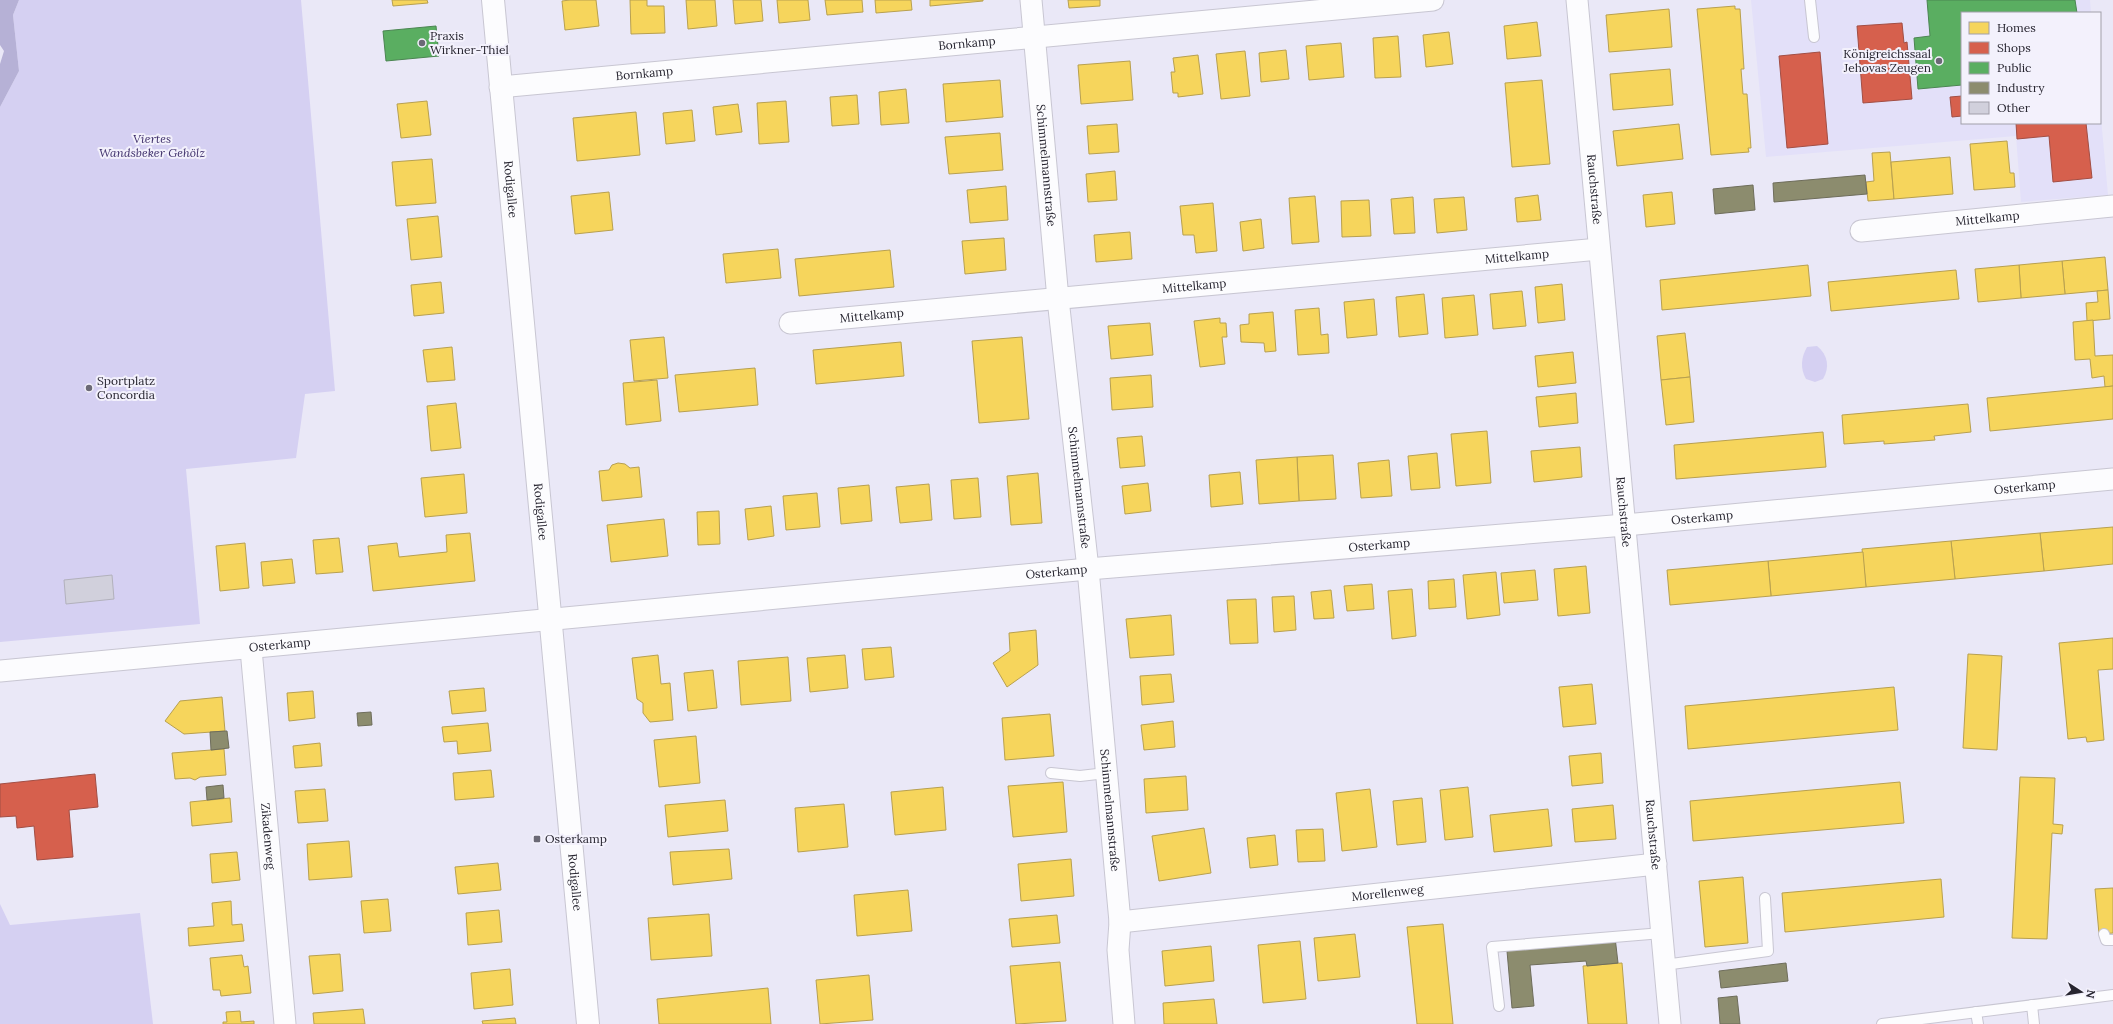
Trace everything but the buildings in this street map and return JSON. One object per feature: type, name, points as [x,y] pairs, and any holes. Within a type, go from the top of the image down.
[{"type":"main road","name":"Rodigallee","points":[[493,0],[588,1024]]},
{"type":"street","name":"Schimmelmannstraße","points":[[1031,0],[1058,299],[1088,570],[1120,922],[1118,950],[1124,1024]]},
{"type":"street","name":"Bornkamp","points":[[500,87],[1034,36],[1433,0]]},
{"type":"street","name":"Rauchstraße","points":[[1577,0],[1598,249],[1625,525],[1670,1024]]},
{"type":"street","name":"Mittelkamp","points":[[1861,231],[2113,206]]},
{"type":"street","name":"Mittelkamp","points":[[790,323],[1598,249]]},
{"type":"street","name":"Osterkamp","points":[[0,671],[252,649],[1088,570],[1625,525],[2113,479]]},
{"type":"street","name":"Zikadenweg","points":[[252,649],[285,1024]]},
{"type":"street","name":"Morellenweg","points":[[1120,922],[1656,864]]},
{"type":"lane","points":[[1810,0],[1814,37]]},
{"type":"lane","points":[[1051,773],[1080,776],[1106,773]]},
{"type":"lane","points":[[1664,965],[1768,951],[1765,898]]},
{"type":"lane","points":[[1499,1006],[1492,947],[1662,933]]},
{"type":"lane","points":[[2104,934],[2106,940],[2113,940]]},
{"type":"lane","points":[[1883,1024],[2113,995]]},
{"type":"lane","points":[[2032,1005],[2034,1024]]},
{"type":"lane","points":[[1976,1012],[1978,1024]]},
{"type":"shaded area","points":[[0,0],[19,0],[13,15],[19,71],[0,107],[0,64],[4,51],[0,45]]},
{"type":"shaded area","points":[[1751,0],[2090,0],[2091,12],[1961,12],[1961,124],[2101,124],[2101,118],[2108,195],[2021,202],[2016,136],[1766,157]]},
{"type":"green space","name":"Viertes Wandsbeker Gehölz","points":[[19,0],[301,0],[335,391],[305,394],[296,458],[186,469],[200,624],[0,642],[0,107],[19,71],[13,15]]},
{"type":"green space","points":[[1817,346],[1826,357],[1827,370],[1823,379],[1815,382],[1806,379],[1802,363],[1803,355],[1807,347]]},
{"type":"green space","points":[[0,904],[10,925],[140,913],[153,1024],[0,1024]]},
{"type":"place","name":"Praxis Wirkner-Thiel","points":[[422,43]]},
{"type":"place","name":"Königreichssaal Jehovas Zeugen","points":[[1939,61]]},
{"type":"place","name":"Sportplatz Concordia","points":[[89,388]]},
{"type":"place","name":"Osterkamp","points":[[537,839]]}]
